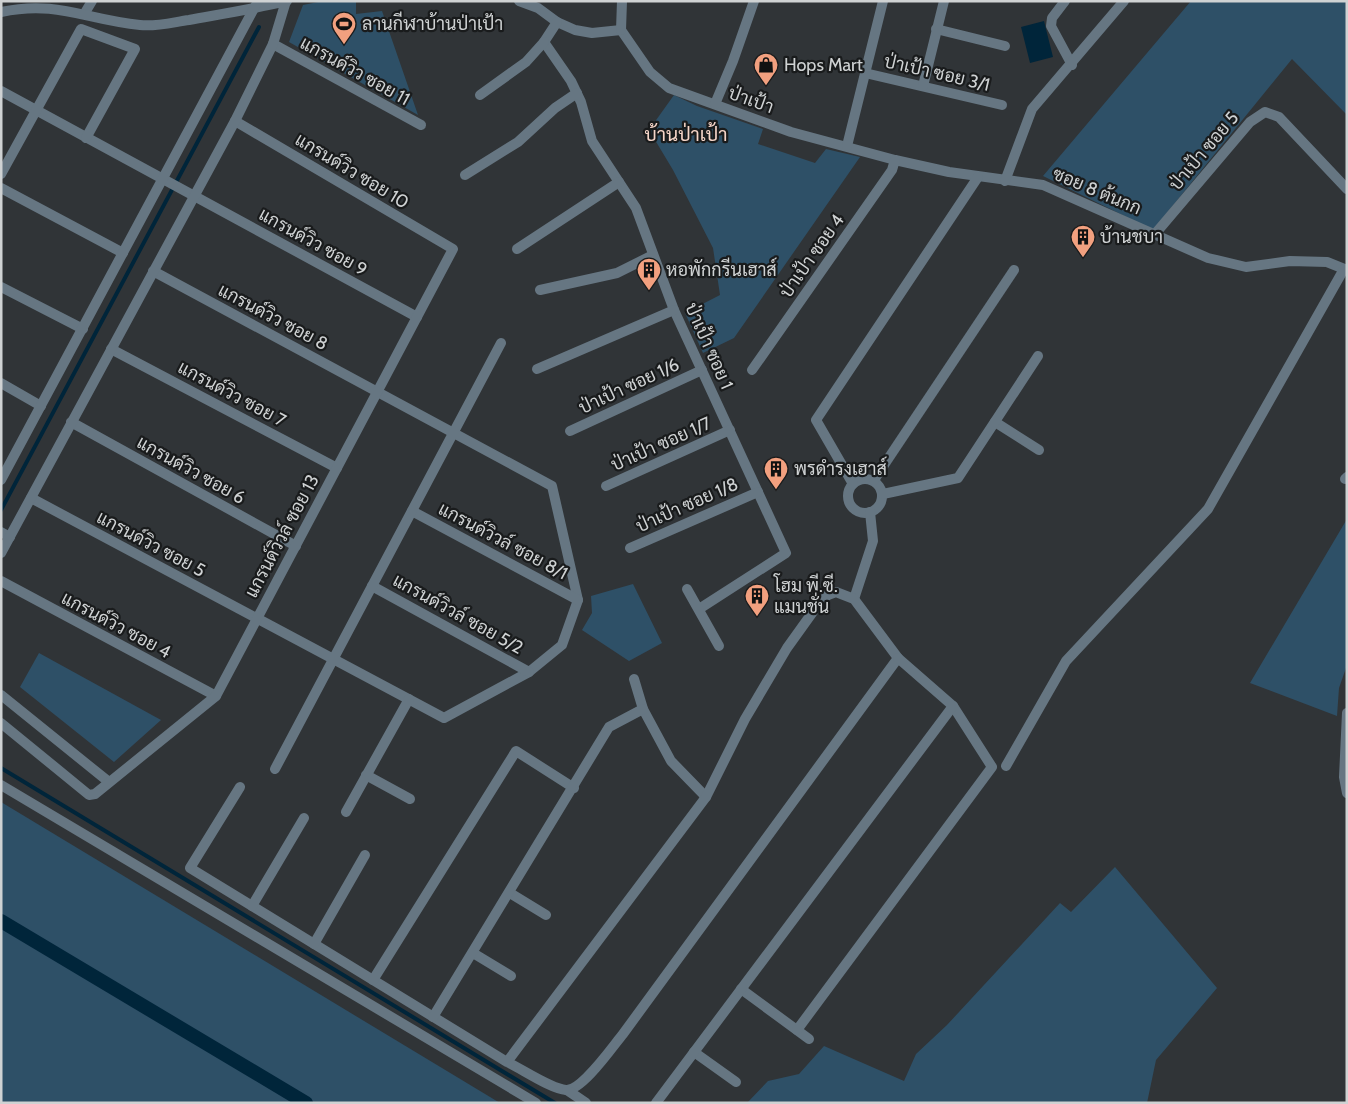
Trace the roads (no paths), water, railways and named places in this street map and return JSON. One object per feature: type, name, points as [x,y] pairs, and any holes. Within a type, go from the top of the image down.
[{"type":"street","points":[[1,12],[32,1],[65,4],[113,20],[141,26],[286,1],[273,44],[235,121],[191,194],[154,271],[31,498],[5,534],[1,553]]},
{"type":"street","points":[[86,11],[92,1]]},
{"type":"street","points":[[519,1],[538,8],[557,22],[575,30],[592,33],[621,30],[622,1]]},
{"type":"street","points":[[715,104],[733,61],[754,1]]},
{"type":"street","points":[[847,146],[883,1]]},
{"type":"street","points":[[923,86],[944,1]]},
{"type":"street","points":[[1065,1],[1052,18],[1051,26],[1072,65]]},
{"type":"street","points":[[1004,181],[1032,109],[1072,65],[1124,1]]},
{"type":"street","points":[[1,480],[123,253],[168,182],[256,5]]},
{"type":"street","points":[[480,95],[526,62],[544,42],[557,22]]},
{"type":"street","points":[[1,174],[81,29],[135,49],[86,138]]},
{"type":"street","points":[[936,29],[1005,46]]},
{"type":"street","name":"ป่าเป้า","points":[[621,30],[650,72],[669,88],[791,132],[895,160],[1004,181]]},
{"type":"street","name":"ป่าเป้า ซอย 1","points":[[544,42],[577,93],[592,141],[636,208],[674,310],[786,553],[699,610]]},
{"type":"street","name":"แกรนด์วิว ซอย 11","points":[[273,44],[421,125]]},
{"type":"street","name":"ป่าเป้า ซอย 3/1","points":[[865,73],[1002,105]]},
{"type":"street","name":"แกรนด์วิว ซอย 9","points":[[1,91],[417,317]]},
{"type":"street","points":[[465,175],[518,142],[555,108],[577,93]]},
{"type":"street","name":"ป่าเป้า ซอย 5","points":[[1155,234],[1250,122],[1265,112],[1279,117],[1347,189]]},
{"type":"street","name":"แกรนด์วิว ซอย 10","points":[[235,121],[453,249]]},
{"type":"street","name":"ป่าเป้า ซอย 4","points":[[752,370],[892,170],[895,160]]},
{"type":"street","points":[[853,484],[816,420],[978,177]]},
{"type":"street","name":"ซอย 8 ต้นกก","points":[[1004,181],[1043,185],[1208,258],[1231,265],[1246,267],[1290,261],[1326,262],[1346,270]]},
{"type":"street","points":[[517,250],[619,182]]},
{"type":"street","points":[[1,188],[123,253]]},
{"type":"street","name":"แกรนด์วิวล์ ซอย 13","points":[[216,696],[453,249]]},
{"type":"street","points":[[540,290],[617,273],[653,255]]},
{"type":"street","points":[[874,480],[1014,270]]},
{"type":"street","points":[[1006,766],[1066,661],[1208,509],[1346,270]]},
{"type":"street","name":"แกรนด์วิว ซอย 8","points":[[154,271],[378,391]]},
{"type":"street","points":[[1,287],[82,329]]},
{"type":"street","points":[[537,369],[674,310]]},
{"type":"street","points":[[275,768],[501,343]]},
{"type":"street","name":"แกรนด์วิว ซอย 7","points":[[111,349],[337,468]]},
{"type":"street","points":[[883,494],[958,478],[1038,356]]},
{"type":"street","name":"ป่าเป้า ซอย 1/6","points":[[570,431],[702,370]]},
{"type":"street","points":[[1,383],[41,406]]},
{"type":"street","points":[[378,391],[453,434],[552,486],[578,600],[562,645],[529,672]]},
{"type":"street","name":"แกรนด์วิว ซอย 6","points":[[72,422],[296,546]]},
{"type":"street","points":[[995,422],[1039,450]]},
{"type":"street","name":"ป่าเป้า ซอย 1/7","points":[[606,486],[730,430]]},
{"type":"street","points":[[862,478],[874,480],[881,488],[883,494],[880,505],[870,512],[859,512],[850,505],[848,494],[853,484],[862,478]]},
{"type":"street","name":"ป่าเป้า ซอย 1/8","points":[[630,548],[758,492]]},
{"type":"street","name":"แกรนด์วิว ซอย 5","points":[[31,498],[444,718],[529,672]]},
{"type":"street","name":"แกรนด์วิวล์ ซอย 8/1","points":[[412,511],[578,600]]},
{"type":"street","points":[[854,599],[872,541],[870,512]]},
{"type":"street","name":"แกรนด์วิว ซอย 4","points":[[1,581],[216,696]]},
{"type":"street","name":"แกรนด์วิวล์ ซอย 5/2","points":[[372,586],[529,672]]},
{"type":"street","points":[[687,589],[719,646]]},
{"type":"street","points":[[507,1062],[706,798],[750,711],[787,648],[820,602],[828,595],[836,592],[854,599],[898,658],[953,706],[992,767],[797,1030]]},
{"type":"street","points":[[567,1090],[581,1083],[623,1034],[898,658]]},
{"type":"street","points":[[634,678],[643,709],[671,761],[706,798]]},
{"type":"street","points":[[1,695],[109,782]]},
{"type":"street","points":[[1,723],[89,795],[95,794],[216,696]]},
{"type":"street","points":[[346,812],[408,699]]},
{"type":"street","points":[[656,1103],[953,706]]},
{"type":"street","points":[[434,1017],[574,788],[609,727],[643,709]]},
{"type":"street","points":[[1347,714],[1344,777],[1347,792]]},
{"type":"street","points":[[374,980],[516,751],[574,788]]},
{"type":"street","points":[[366,775],[410,798]]},
{"type":"street","points":[[1,785],[536,1103]]},
{"type":"street","points":[[240,786],[190,868],[507,1062],[567,1090],[586,1103]]},
{"type":"street","points":[[252,906],[304,818]]},
{"type":"street","points":[[314,944],[366,856]]},
{"type":"street","points":[[510,893],[546,915]]},
{"type":"street","points":[[473,953],[511,976]]},
{"type":"street","points":[[741,989],[809,1039]]},
{"type":"street","points":[[694,1052],[736,1082]]},
{"type":"waterway","points":[[1,510],[259,27]]},
{"type":"waterway","points":[[1,768],[555,1103]]},
{"type":"waterway","points":[[1,921],[306,1103]]},
{"type":"place","name":"ลานกีฬาบ้านป่าเป้า","points":[[344,45]]},
{"type":"place","name":"Hops Mart","points":[[766,86]]},
{"type":"place","name":"บ้านชบา","points":[[1083,258]]},
{"type":"place","name":"หอพักกรีนเฮาส์","points":[[649,291]]},
{"type":"place","name":"พรดำรงเฮาส์","points":[[776,490]]},
{"type":"place","name":"โฮม พี.ซี. แมนชั่น","points":[[757,617]]},
{"type":"district","name":"บ้านป่าเป้า","points":[[686,134]]}]
